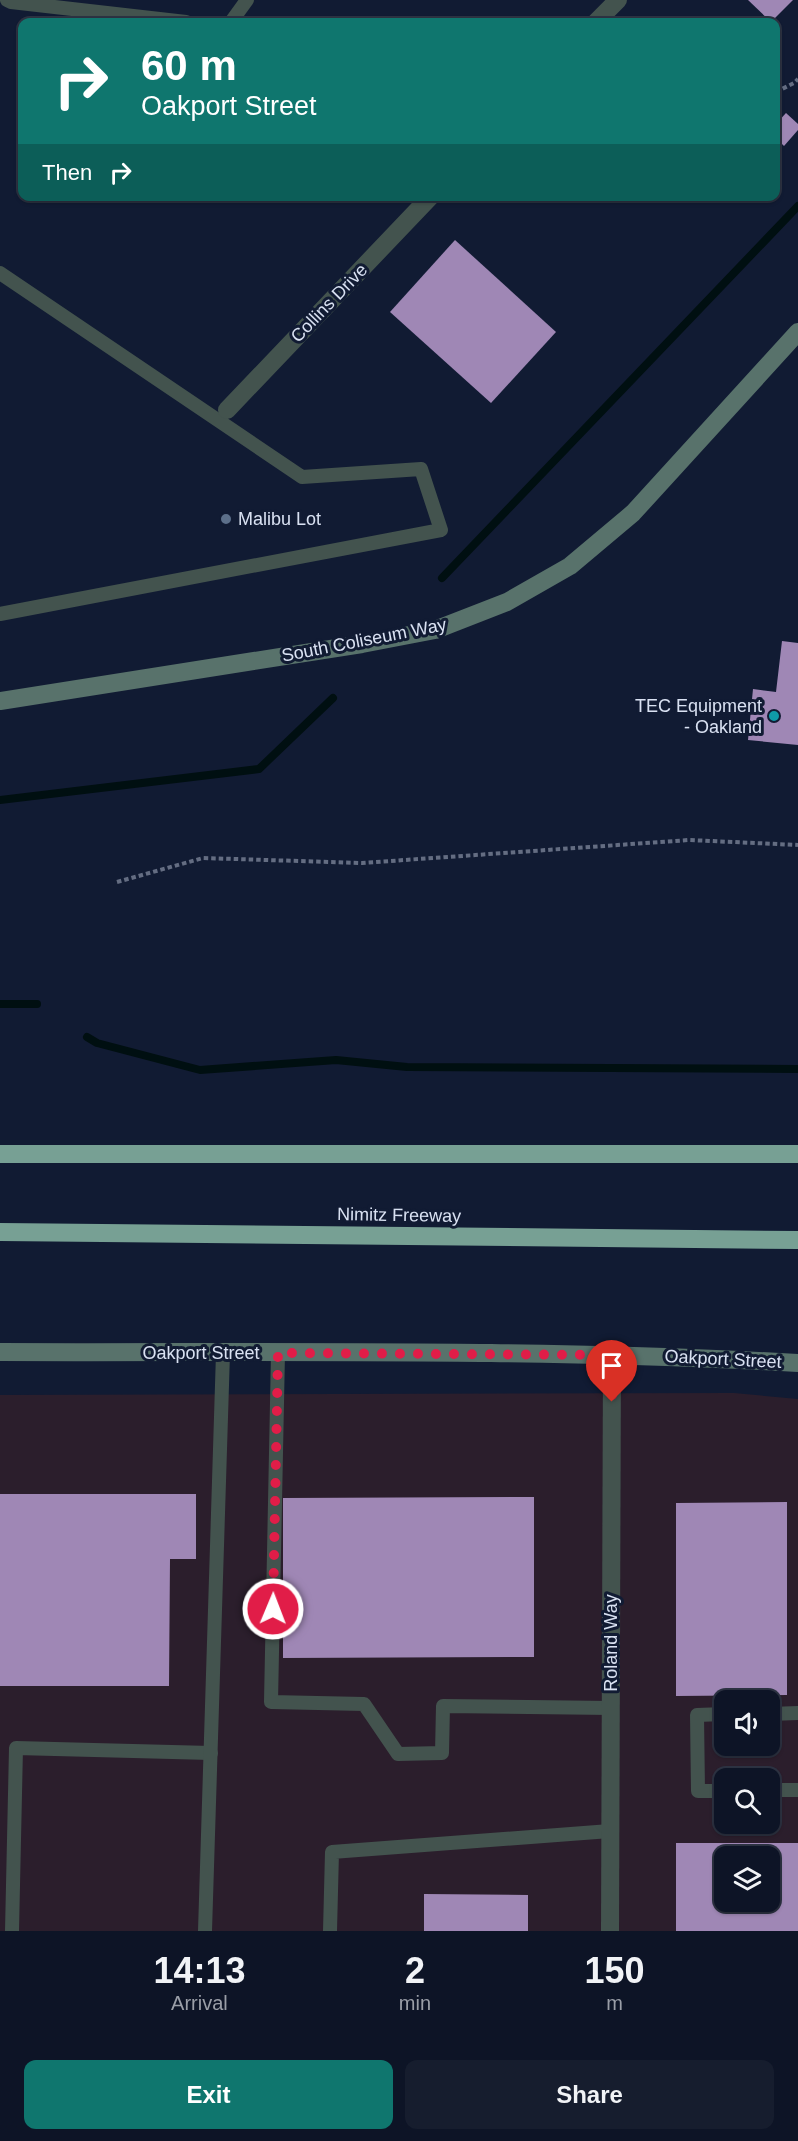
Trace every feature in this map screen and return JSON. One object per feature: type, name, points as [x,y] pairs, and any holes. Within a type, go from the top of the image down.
[{"type":"highway","points":[[0,1154],[798,1154]]},
{"type":"highway","name":"Nimitz Freeway","points":[[0,1232],[798,1240]]},
{"type":"street","points":[[600,18],[618,0]]},
{"type":"street","name":"Collins Drive","points":[[227,410],[426,201]]},
{"type":"street","name":"South Coliseum Way","points":[[0,701],[362,644],[435,630],[507,602],[570,566],[633,513],[798,332]]},
{"type":"street","name":"Oakport Street","points":[[0,1352],[612,1355],[798,1363]]},
{"type":"street","name":"Roland Way","points":[[610,1931],[612,1355]]},
{"type":"lane","points":[[7,0],[151,18]]},
{"type":"lane","points":[[234,18],[247,0]]},
{"type":"lane","points":[[0,273],[302,477],[421,469],[441,530],[0,614]]},
{"type":"lane","points":[[205,1931],[224,1353]]},
{"type":"lane","points":[[278,1353],[271,1702],[364,1704],[398,1754],[442,1753],[443,1706],[611,1708]]},
{"type":"lane","points":[[780,1713],[798,1713]]},
{"type":"lane","points":[[714,1714],[697,1715],[698,1791],[714,1791]]},
{"type":"lane","points":[[12,1931],[16,1748],[211,1753]]},
{"type":"lane","points":[[780,1790],[798,1790]]},
{"type":"lane","points":[[330,1931],[332,1852],[610,1831]]},
{"type":"path","points":[[780,90],[798,79]]},
{"type":"path","points":[[117,882],[203,858],[362,863],[689,840],[798,845]]},
{"type":"shaded area","points":[[734,1393],[798,1399],[798,1931],[0,1931],[0,1395]]},
{"type":"building","points":[[748,0],[793,0],[775,18],[767,18]]},
{"type":"building","points":[[786,113],[798,124],[798,130],[784,146],[780,142],[780,120]]},
{"type":"building","points":[[455,240],[556,332],[491,403],[390,312]]},
{"type":"building","name":"TEC Equipment - Oakland","points":[[782,641],[798,643],[798,745],[748,740],[753,689],[776,692]]},
{"type":"building","points":[[0,1494],[196,1494],[196,1559],[170,1559],[169,1686],[0,1686]]},
{"type":"building","points":[[534,1497],[534,1657],[283,1658],[283,1498]]},
{"type":"building","points":[[787,1502],[787,1695],[780,1695],[780,1690],[714,1690],[714,1696],[676,1696],[676,1503]]},
{"type":"building","points":[[676,1843],[798,1843],[798,1931],[676,1931]]},
{"type":"building","points":[[424,1894],[528,1895],[528,1931],[424,1931]]},
{"type":"waterway","points":[[442,578],[798,206]]},
{"type":"waterway","points":[[0,800],[259,769],[333,698]]},
{"type":"waterway","points":[[0,1004],[37,1004]]},
{"type":"waterway","points":[[87,1037],[97,1043],[200,1070],[336,1060],[407,1067],[798,1069]]},
{"type":"place","name":"Malibu Lot","points":[[226,519]]},
{"type":"place","name":"TEC Equipment - Oakland","points":[[774,716]]},
{"type":"route","points":[[273,1609],[278,1353],[612,1355],[612,1402]]}]
